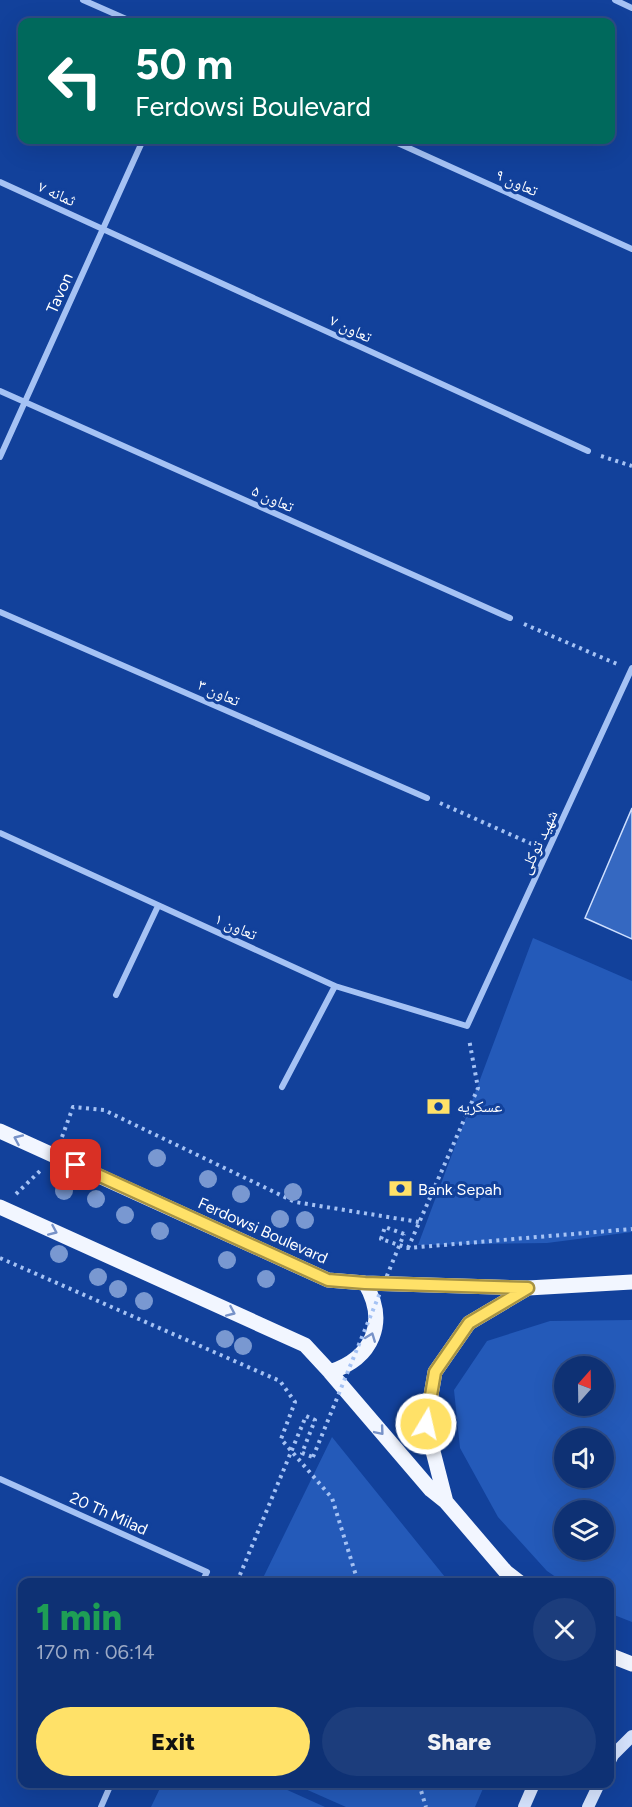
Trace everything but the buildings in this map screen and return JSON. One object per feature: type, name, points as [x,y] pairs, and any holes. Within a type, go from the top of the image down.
[{"type":"main road","name":"Ferdowsi Boulevard","points":[[0,1131],[328,1280],[528,1288],[631,1281]]},
{"type":"main road","points":[[0,1207],[304,1345],[431,1490],[446,1502],[509,1577]]},
{"type":"main road","points":[[330,1372],[343,1368],[356,1360],[366,1350],[372,1337],[376,1323],[376,1309],[365,1283]]},
{"type":"main road","points":[[446,1502],[426,1424],[435,1372],[469,1323],[528,1288]]},
{"type":"main road","points":[[614,1657],[632,1664]]},
{"type":"street","points":[[83,0],[124,18]]},
{"type":"street","points":[[615,0],[632,8]]},
{"type":"street","name":"Tavon","points":[[0,457],[141,144]]},
{"type":"street","name":"تعاون ۹","points":[[400,144],[632,249]]},
{"type":"street","name":"ثمانه ۷","points":[[0,182],[103,229]]},
{"type":"street","name":"تعاون ۷","points":[[103,229],[588,451]]},
{"type":"street","name":"تعاون ۵","points":[[0,391],[510,618]]},
{"type":"street","name":"تعاون ۳","points":[[0,612],[427,798]]},
{"type":"street","name":"شهید توکلی","points":[[467,1026],[632,669]]},
{"type":"street","name":"تعاون ۱","points":[[0,833],[335,986],[467,1026]]},
{"type":"street","points":[[116,994],[158,906]]},
{"type":"street","points":[[282,1087],[335,986]]},
{"type":"street","name":"20 Th Milad","points":[[0,1479],[207,1572],[204,1578]]},
{"type":"street","points":[[614,1754],[632,1736]]},
{"type":"street","points":[[101,1807],[109,1788]]},
{"type":"street","points":[[524,1807],[532,1788]]},
{"type":"street","points":[[588,1807],[597,1788]]},
{"type":"path","points":[[588,451],[632,466]]},
{"type":"path","points":[[510,618],[632,669]]},
{"type":"path","points":[[427,798],[549,851]]},
{"type":"path","points":[[408,1248],[478,1088],[467,1026]]},
{"type":"path","points":[[73,1107],[104,1110],[295,1202],[419,1222]]},
{"type":"path","points":[[239,1578],[306,1416],[315,1420],[302,1453],[313,1457],[404,1234],[385,1227],[381,1239],[408,1248],[632,1229]]},
{"type":"path","points":[[0,1258],[280,1381],[296,1402],[281,1439],[332,1498],[357,1578]]},
{"type":"path","points":[[420,1788],[426,1807]]},
{"type":"shaded area","points":[[533,938],[632,981],[632,1232],[547,1243],[418,1245]]},
{"type":"shaded area","points":[[632,1320],[632,1622],[614,1615],[614,1578],[557,1578],[547,1571],[498,1517],[460,1448],[454,1390],[487,1341],[550,1321]]},
{"type":"shaded area","points":[[332,1437],[446,1578],[263,1578]]},
{"type":"shaded area","points":[[160,1788],[283,1788],[325,1807],[151,1807]]},
{"type":"shaded area","points":[[303,1788],[483,1788],[475,1807],[346,1807]]},
{"type":"place","name":"عسکریه","points":[[439,1106]]},
{"type":"place","name":"Bank Sepah","points":[[400,1189]]},
{"type":"route","points":[[76,1165],[328,1280],[528,1288],[469,1323],[435,1372],[426,1424]]}]
